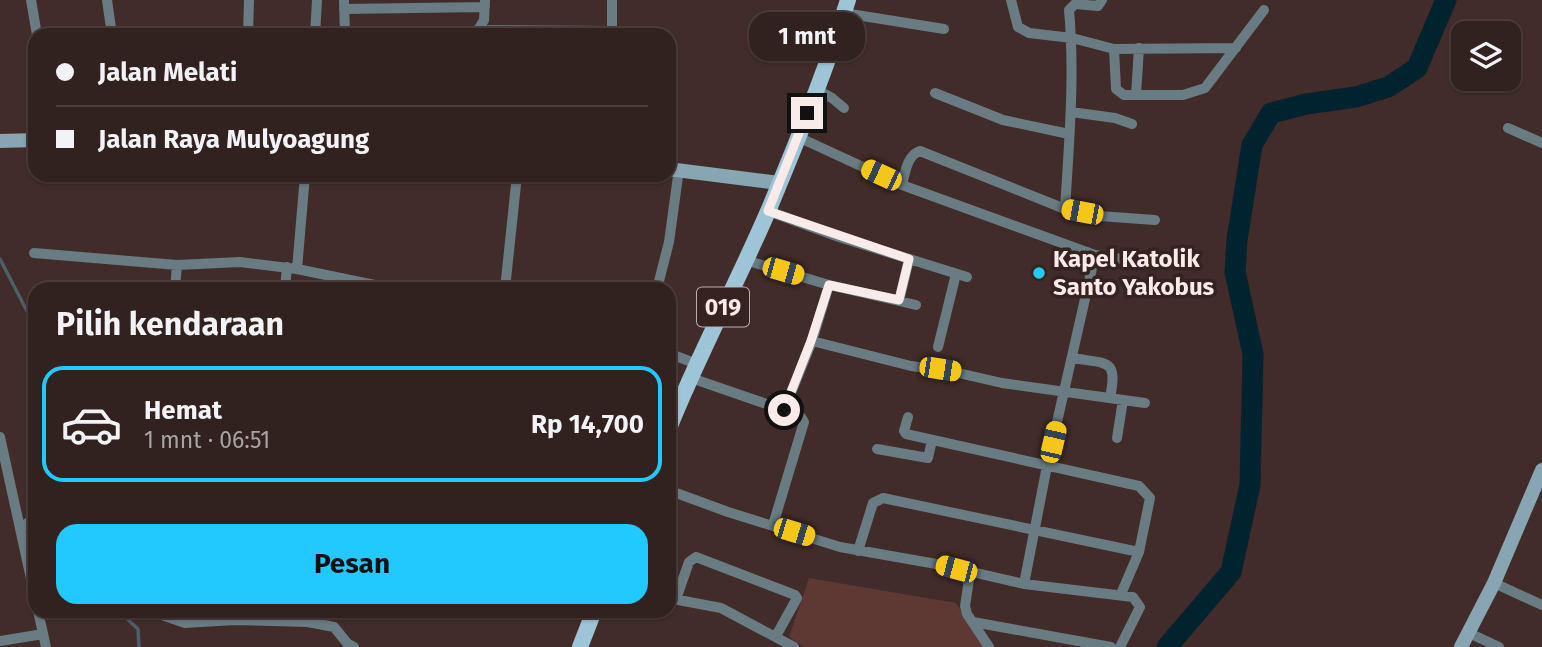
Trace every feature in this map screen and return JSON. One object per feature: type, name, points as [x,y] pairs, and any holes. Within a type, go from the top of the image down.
[{"type":"main road","name":"019","points":[[676,413],[768,211],[817,90],[846,6]]},
{"type":"main road","points":[[0,141],[28,140]]},
{"type":"main road","points":[[676,169],[779,183]]},
{"type":"main road","points":[[1461,647],[1494,583],[1542,470]]},
{"type":"main road","points":[[580,647],[591,618]]},
{"type":"street","points":[[31,0],[36,28]]},
{"type":"street","points":[[107,0],[111,28]]},
{"type":"street","points":[[248,28],[249,0]]},
{"type":"street","points":[[315,28],[317,0]]},
{"type":"street","points":[[612,0],[612,28]]},
{"type":"street","points":[[1011,0],[1018,27],[1029,33],[1072,38],[1114,48],[1236,48]]},
{"type":"street","points":[[1065,209],[1071,112],[1070,6],[1098,6],[1102,0]]},
{"type":"street","points":[[345,28],[344,4],[485,3],[484,20],[479,28]]},
{"type":"street","points":[[846,6],[944,29]]},
{"type":"street","points":[[1114,48],[1116,89],[1124,95],[1183,95],[1205,88],[1264,10]]},
{"type":"street","points":[[1136,95],[1139,48]]},
{"type":"street","points":[[817,90],[844,108]]},
{"type":"street","points":[[935,93],[1003,120],[1069,134]]},
{"type":"street","points":[[1071,112],[1115,118],[1132,124]]},
{"type":"street","points":[[1508,128],[1542,143]]},
{"type":"street","points":[[798,137],[902,185],[1095,255],[1155,264]]},
{"type":"street","points":[[902,185],[909,160],[913,154],[920,151],[1065,209],[1098,216],[1154,220]]},
{"type":"street","points":[[287,282],[292,268],[304,182]]},
{"type":"street","points":[[506,282],[516,182]]},
{"type":"street","points":[[659,282],[669,242],[673,182]]},
{"type":"street","points":[[768,211],[962,275],[938,347]]},
{"type":"street","points":[[34,253],[177,265],[240,262],[292,268],[347,282]]},
{"type":"street","points":[[1024,584],[1047,466],[1095,255]]},
{"type":"street","points":[[899,300],[909,259]]},
{"type":"street","points":[[745,260],[829,285],[916,305]]},
{"type":"street","points":[[176,282],[177,265]]},
{"type":"street","points":[[784,410],[829,285]]},
{"type":"street","points":[[811,341],[911,366],[1002,383],[1145,403]]},
{"type":"street","points":[[1072,358],[1106,363],[1113,369],[1110,398]]},
{"type":"street","points":[[676,359],[694,371],[802,417],[804,422],[773,525]]},
{"type":"street","points":[[1117,438],[1123,400]]},
{"type":"street","points":[[908,417],[904,433],[1139,486],[1146,491],[1150,498],[1139,552],[1121,594]]},
{"type":"street","points":[[0,437],[28,565]]},
{"type":"street","points":[[877,449],[928,458],[932,440]]},
{"type":"street","points":[[676,493],[728,512],[858,551],[942,565],[1024,584],[1133,597],[1140,607],[1120,647]]},
{"type":"street","points":[[858,551],[873,503],[883,498],[1139,552]]},
{"type":"street","points":[[20,529],[28,523]]},
{"type":"street","points":[[676,590],[689,562],[696,557],[795,594],[797,598],[776,636]]},
{"type":"street","points":[[970,573],[965,606],[967,614],[989,647]]},
{"type":"street","points":[[1494,583],[1542,605]]},
{"type":"street","points":[[676,599],[721,608],[793,647]]},
{"type":"street","points":[[40,618],[47,647]]},
{"type":"street","points":[[172,618],[184,622],[217,618]]},
{"type":"street","points":[[259,618],[334,627],[355,647]]},
{"type":"street","points":[[973,622],[1111,647]]},
{"type":"street","points":[[1469,633],[1499,647]]},
{"type":"street","points":[[0,641],[43,634]]},
{"type":"shaded area","points":[[809,578],[956,603],[983,647],[804,647],[789,637]]},
{"type":"waterway","points":[[1167,647],[1231,572],[1250,485],[1253,354],[1235,272],[1237,240],[1252,145],[1271,113],[1306,104],[1356,97],[1388,87],[1417,68],[1446,0]]},
{"type":"waterway","points":[[0,259],[28,313]]},
{"type":"waterway","points":[[126,618],[138,629],[139,647]]},
{"type":"place","name":"Kapel Katolik Santo Yakobus","points":[[1039,273]]},
{"type":"route","points":[[784,410],[829,285],[899,300],[909,259],[768,211],[807,113]]}]
